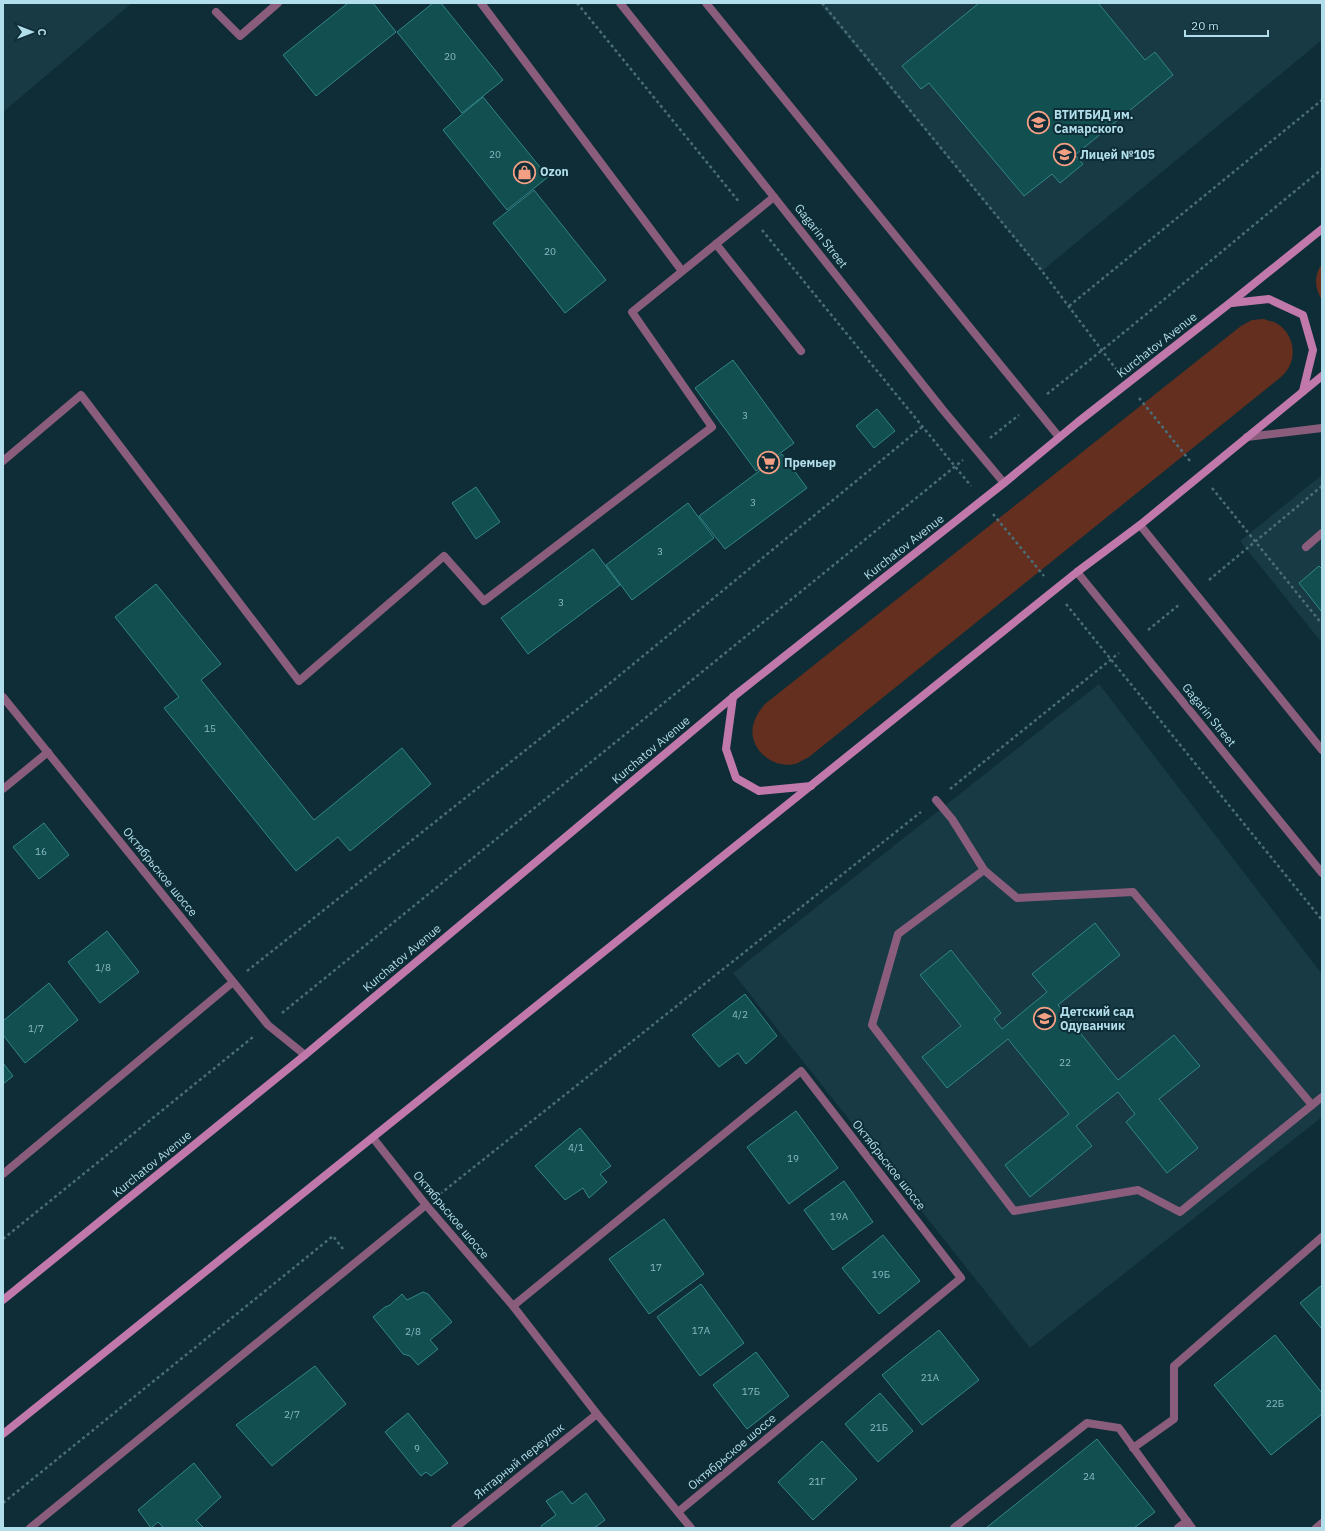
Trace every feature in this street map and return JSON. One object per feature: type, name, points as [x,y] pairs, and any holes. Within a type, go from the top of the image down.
[{"type":"main road","name":"Kurchatov Avenue","points":[[3,1300],[304,1055],[732,697],[1004,483],[1059,437],[1230,303],[1322,228]]},
{"type":"main road","points":[[1230,303],[1269,298],[1303,315],[1313,350],[1303,391]]},
{"type":"main road","points":[[3,1434],[1077,572],[1140,525],[1322,376]]},
{"type":"main road","points":[[732,697],[726,749],[736,778],[759,791],[811,786]]},
{"type":"street","points":[[216,12],[240,36],[278,3]]},
{"type":"street","points":[[482,3],[682,271]]},
{"type":"street","name":"Gagarin Street","points":[[620,3],[943,410],[1004,483]]},
{"type":"street","points":[[706,3],[1059,437]]},
{"type":"street","points":[[3,461],[81,395],[299,681],[444,556],[484,601],[712,427],[632,312],[774,197]]},
{"type":"street","points":[[716,244],[801,352]]},
{"type":"street","points":[[1247,437],[1322,428]]},
{"type":"street","points":[[1140,525],[1322,750]]},
{"type":"street","points":[[1306,547],[1322,533]]},
{"type":"street","name":"Gagarin Street","points":[[1077,572],[1322,873]]},
{"type":"street","name":"Октябрьское шоссе","points":[[3,697],[268,1025],[304,1055]]},
{"type":"street","points":[[3,789],[48,752]]},
{"type":"street","points":[[936,800],[952,819],[984,870],[1017,898],[1132,892],[1312,1105]]},
{"type":"street","points":[[984,870],[898,934],[872,1025],[1014,1210],[1138,1190],[1180,1212],[1322,1097]]},
{"type":"street","points":[[3,1174],[233,982]]},
{"type":"street","name":"Октябрьское шоссе","points":[[513,1306],[801,1071],[961,1278],[678,1512]]},
{"type":"street","name":"Октябрьское шоссе","points":[[373,1138],[426,1205],[513,1306],[597,1414],[691,1528]]},
{"type":"street","points":[[30,1528],[426,1205]]},
{"type":"street","points":[[1133,1448],[1174,1419],[1174,1366],[1322,1237]]},
{"type":"street","name":"Янтарный переулок","points":[[455,1528],[597,1414]]},
{"type":"street","points":[[954,1528],[1088,1423],[1119,1428],[1190,1525],[1178,1528]]},
{"type":"street","points":[[1316,1528],[1322,1523]]},
{"type":"path","points":[[822,3],[1042,271],[1127,384],[1322,624]]},
{"type":"path","points":[[1069,306],[1322,100]]},
{"type":"path","points":[[1102,351],[1193,274],[1322,169]]},
{"type":"path","points":[[233,982],[609,684],[922,427],[1322,920]]},
{"type":"path","points":[[3,1239],[955,466]]},
{"type":"path","points":[[426,1205],[936,800],[1256,542],[1322,486]]},
{"type":"path","points":[[3,1503],[333,1236],[356,1262]]},
{"type":"shaded area","points":[[3,3],[132,3],[3,112]]},
{"type":"shaded area","name":"Лицей №105","points":[[819,3],[1322,3],[1322,40],[1042,271]]},
{"type":"shaded area","points":[[1322,264],[1322,300],[1318,291],[1316,278]]},
{"type":"shaded area","points":[[1264,319],[1275,322],[1281,327],[1286,332],[1292,343],[1293,355],[1289,367],[1281,377],[809,757],[798,763],[789,765],[781,764],[772,761],[759,750],[753,735],[753,726],[758,714],[765,704],[1241,326],[1252,320]]},
{"type":"shaded area","points":[[1322,475],[1322,643],[1240,541]]},
{"type":"shaded area","name":"Детский сад Одуванчик","points":[[1099,684],[1322,974],[1322,1117],[1030,1348],[733,973]]},
{"type":"building","points":[[348,3],[373,3],[396,32],[316,96],[283,55]]},
{"type":"building","points":[[433,3],[441,3],[503,80],[462,113],[397,32]]},
{"type":"building","name":"ВТИТБИД им. Самарского","points":[[979,3],[1098,3],[1145,60],[1155,52],[1173,75],[1075,155],[1083,164],[1060,183],[1052,174],[1024,196],[929,83],[921,89],[902,66]]},
{"type":"building","points":[[483,97],[548,177],[507,210],[443,130]]},
{"type":"building","points":[[534,190],[606,280],[565,313],[493,223]]},
{"type":"building","points":[[733,360],[794,443],[756,471],[695,388]]},
{"type":"building","points":[[877,409],[895,431],[874,448],[856,426]]},
{"type":"building","points":[[782,454],[807,488],[725,549],[699,516]]},
{"type":"building","points":[[476,487],[500,522],[476,539],[452,503]]},
{"type":"building","points":[[688,503],[714,538],[632,600],[606,565]]},
{"type":"building","points":[[593,549],[620,585],[528,654],[501,618]]},
{"type":"building","points":[[1319,566],[1322,569],[1322,612],[1299,583]]},
{"type":"building","points":[[156,584],[221,664],[201,680],[314,820],[402,748],[431,784],[350,851],[338,837],[296,871],[164,708],[179,697],[115,617]]},
{"type":"building","points":[[44,823],[69,855],[39,879],[13,847]]},
{"type":"building","points":[[1095,923],[1120,955],[1058,1005],[1118,1080],[1174,1035],[1200,1066],[1159,1099],[1198,1148],[1167,1173],[1126,1122],[1135,1114],[1118,1092],[1076,1126],[1092,1146],[1030,1197],[1005,1165],[1069,1114],[1008,1039],[947,1088],[922,1057],[961,1026],[920,975],[951,950],[1001,1013],[994,1019],[1002,1029],[1047,992],[1032,974]]},
{"type":"building","points":[[107,931],[139,972],[100,1003],[68,962]]},
{"type":"building","points":[[49,983],[78,1020],[25,1063],[3,1035],[3,1021]]},
{"type":"building","points":[[745,994],[777,1036],[746,1064],[738,1053],[719,1067],[692,1035]]},
{"type":"building","points":[[3,1063],[13,1076],[3,1084]]},
{"type":"building","points":[[796,1111],[838,1168],[789,1204],[747,1147]]},
{"type":"building","points":[[580,1128],[611,1166],[600,1174],[607,1182],[589,1198],[583,1188],[565,1200],[535,1166]]},
{"type":"building","points":[[844,1181],[873,1222],[833,1250],[804,1210]]},
{"type":"building","points":[[664,1219],[704,1274],[649,1314],[609,1259]]},
{"type":"building","points":[[883,1235],[920,1281],[879,1314],[842,1268]]},
{"type":"building","points":[[701,1284],[744,1343],[700,1376],[657,1317]]},
{"type":"building","points":[[1322,1285],[1322,1329],[1300,1303]]},
{"type":"building","points":[[423,1292],[428,1294],[452,1322],[430,1340],[438,1349],[418,1365],[410,1356],[403,1354],[373,1317],[402,1294],[407,1300]]},
{"type":"building","points":[[939,1330],[979,1380],[922,1425],[882,1375]]},
{"type":"building","points":[[1275,1335],[1322,1393],[1322,1414],[1271,1455],[1214,1385]]},
{"type":"building","points":[[756,1352],[789,1396],[747,1429],[713,1385]]},
{"type":"building","points":[[315,1366],[346,1404],[272,1466],[236,1425]]},
{"type":"building","points":[[880,1393],[913,1431],[878,1462],[845,1424]]},
{"type":"building","points":[[408,1413],[448,1463],[431,1476],[426,1472],[421,1476],[385,1432]]},
{"type":"building","points":[[1097,1439],[1155,1512],[1134,1528],[986,1528]]},
{"type":"building","points":[[822,1441],[857,1479],[813,1520],[778,1482]]},
{"type":"building","points":[[194,1463],[221,1497],[196,1520],[204,1528],[164,1528],[158,1522],[151,1528],[138,1510]]},
{"type":"building","points":[[562,1491],[572,1504],[586,1493],[605,1520],[594,1528],[542,1528],[541,1526],[556,1515],[546,1501]]},
{"type":"place","name":"ВТИТБИД им. Самарского","points":[[1039,122]]},
{"type":"place","name":"Лицей №105","points":[[1064,155]]},
{"type":"place","name":"Ozon","points":[[524,172]]},
{"type":"place","name":"Премьер","points":[[768,463]]},
{"type":"place","name":"Детский сад Одуванчик","points":[[1045,1019]]}]
